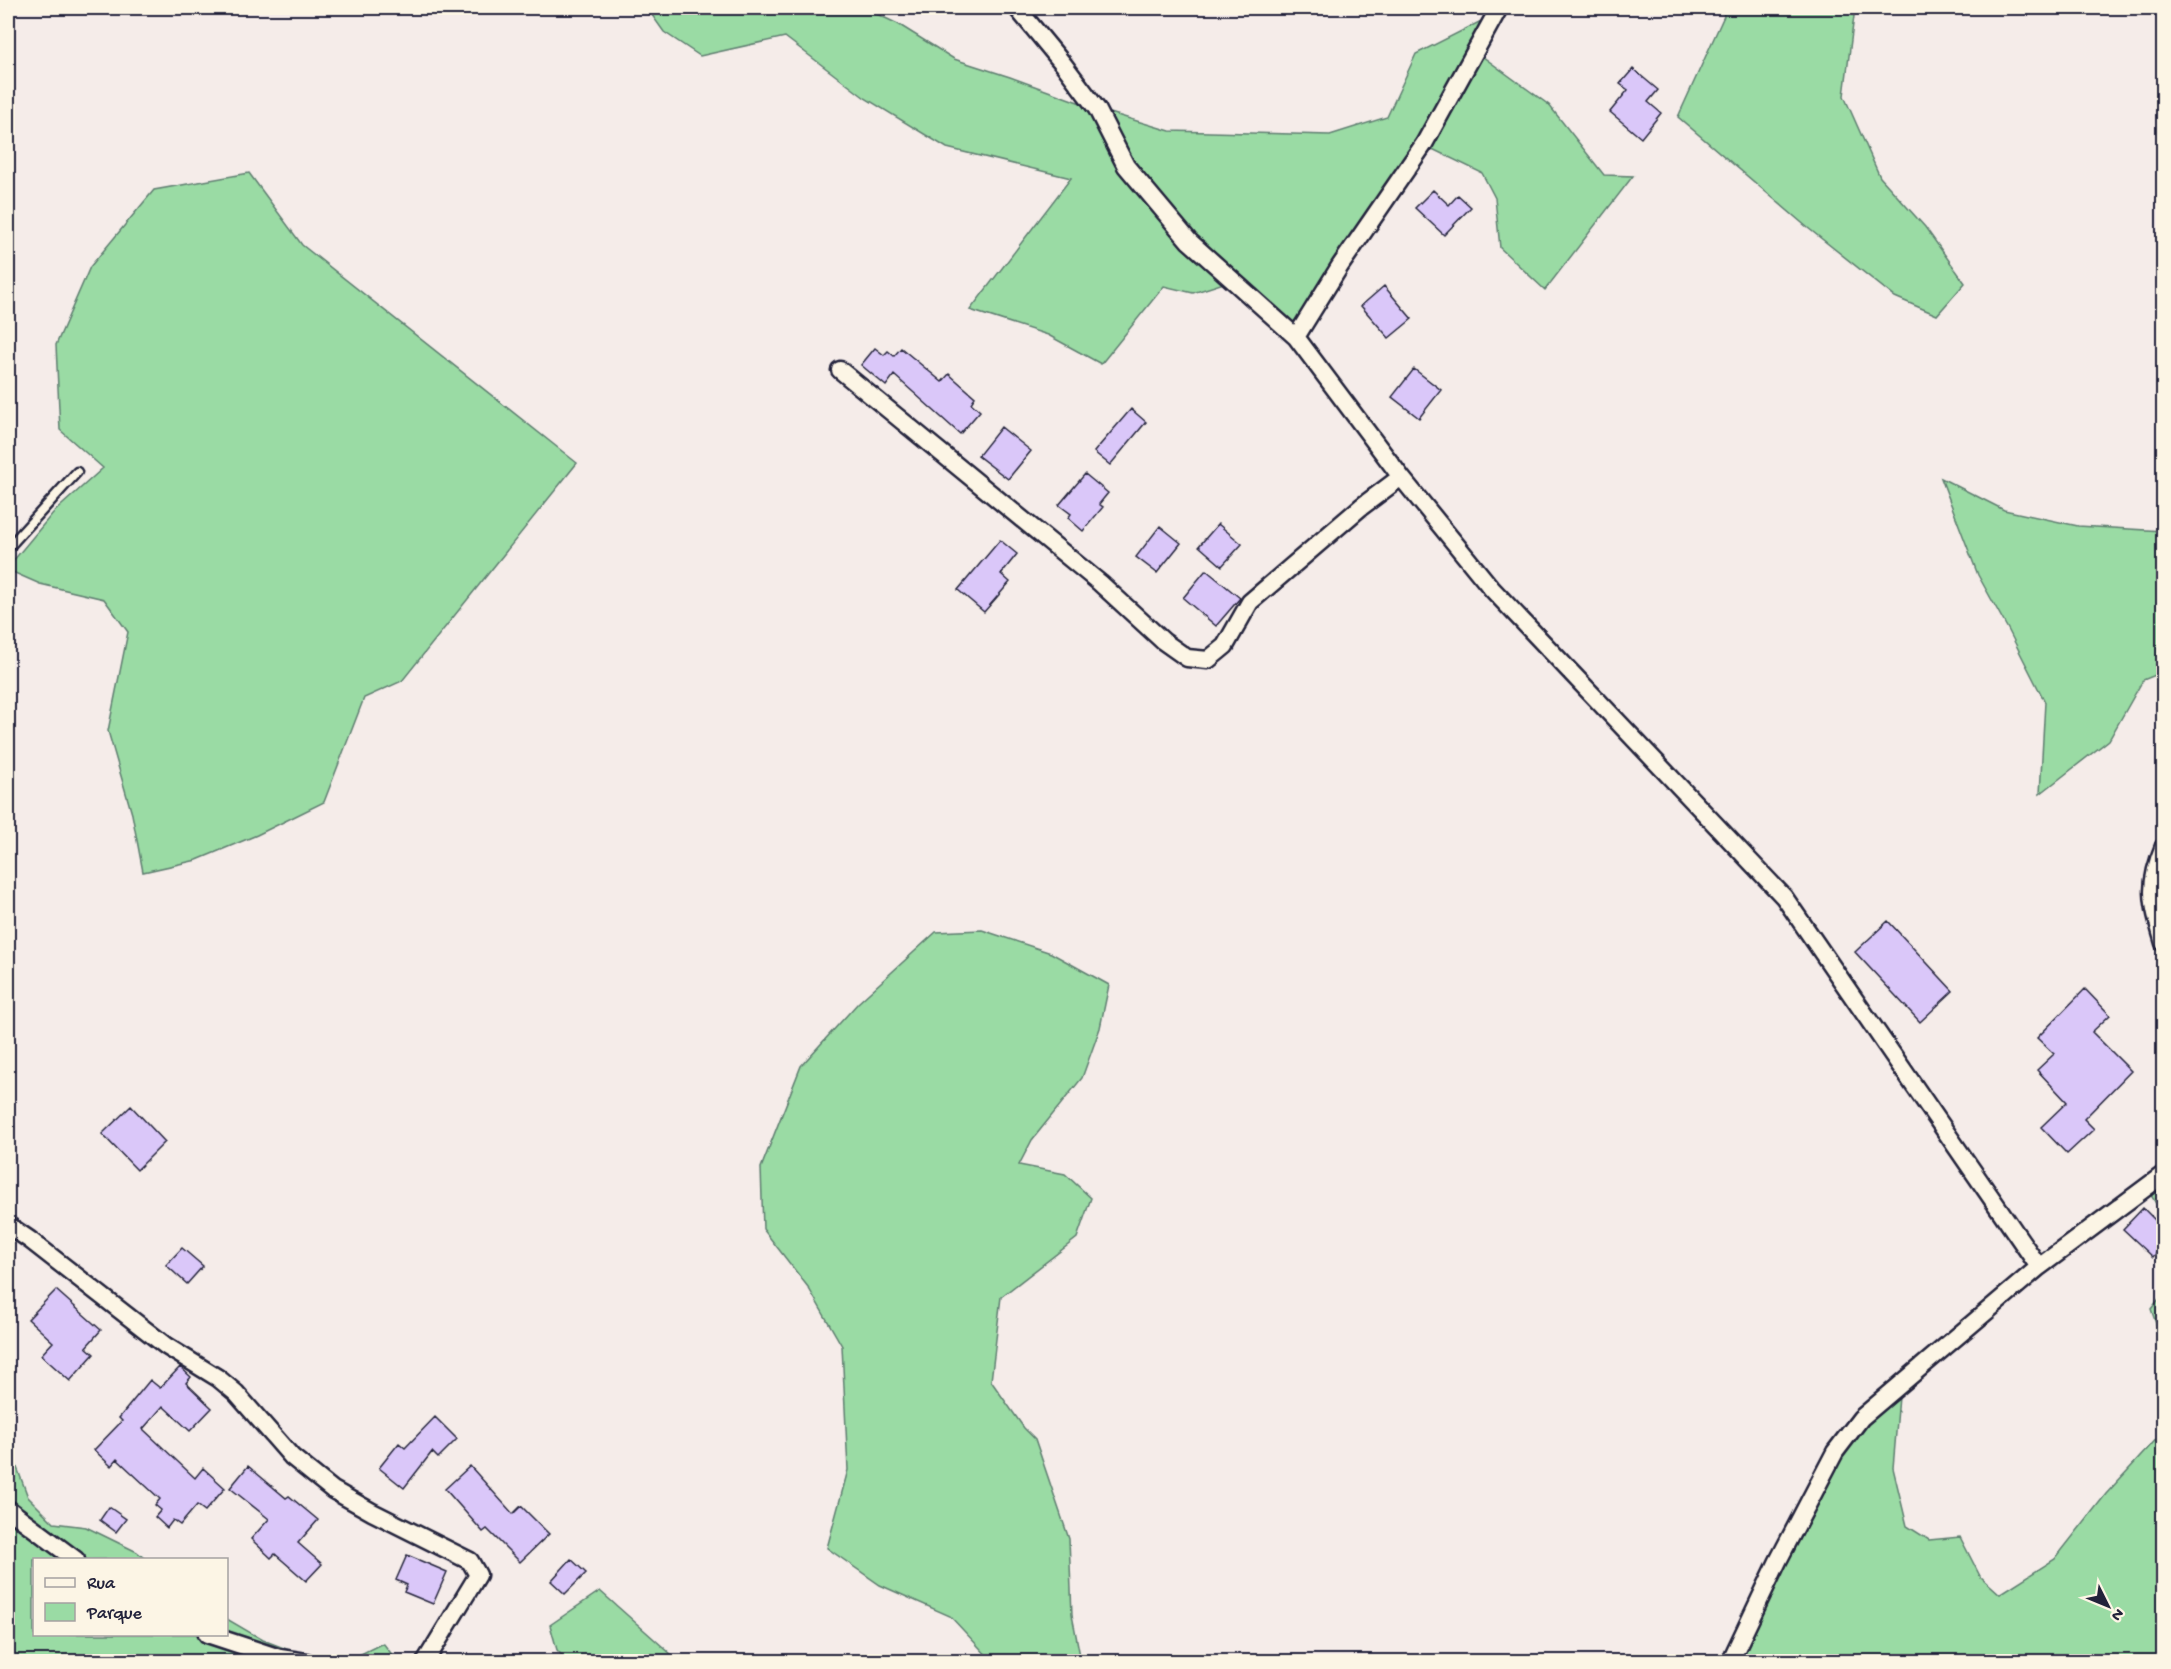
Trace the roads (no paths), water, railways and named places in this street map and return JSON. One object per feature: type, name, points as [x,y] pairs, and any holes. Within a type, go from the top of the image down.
[{"type":"street","points":[[1017,8],[1064,65],[1097,110],[1126,166],[1189,241],[1296,337],[1401,477],[1492,590],[1784,897],[2039,1267]]},
{"type":"street","points":[[1296,337],[1340,266],[1424,144],[1499,8]]},
{"type":"street","points":[[840,370],[1100,583],[1163,641],[1187,658],[1208,660],[1225,646],[1250,602],[1361,507],[1401,477]]},
{"type":"street","points":[[2163,846],[2154,868],[2152,904],[2163,943]]},
{"type":"street","points":[[1730,1662],[1778,1561],[1835,1452],[1861,1418],[2039,1267],[2092,1225],[2163,1174]]},
{"type":"street","points":[[8,1225],[166,1346],[211,1373],[236,1393],[292,1457],[333,1490],[470,1561],[478,1575],[425,1662]]},
{"type":"street","points":[[8,1509],[73,1558]]},
{"type":"street","points":[[210,1636],[280,1658],[306,1662]]},
{"type":"lane","points":[[8,549],[77,472]]}]
